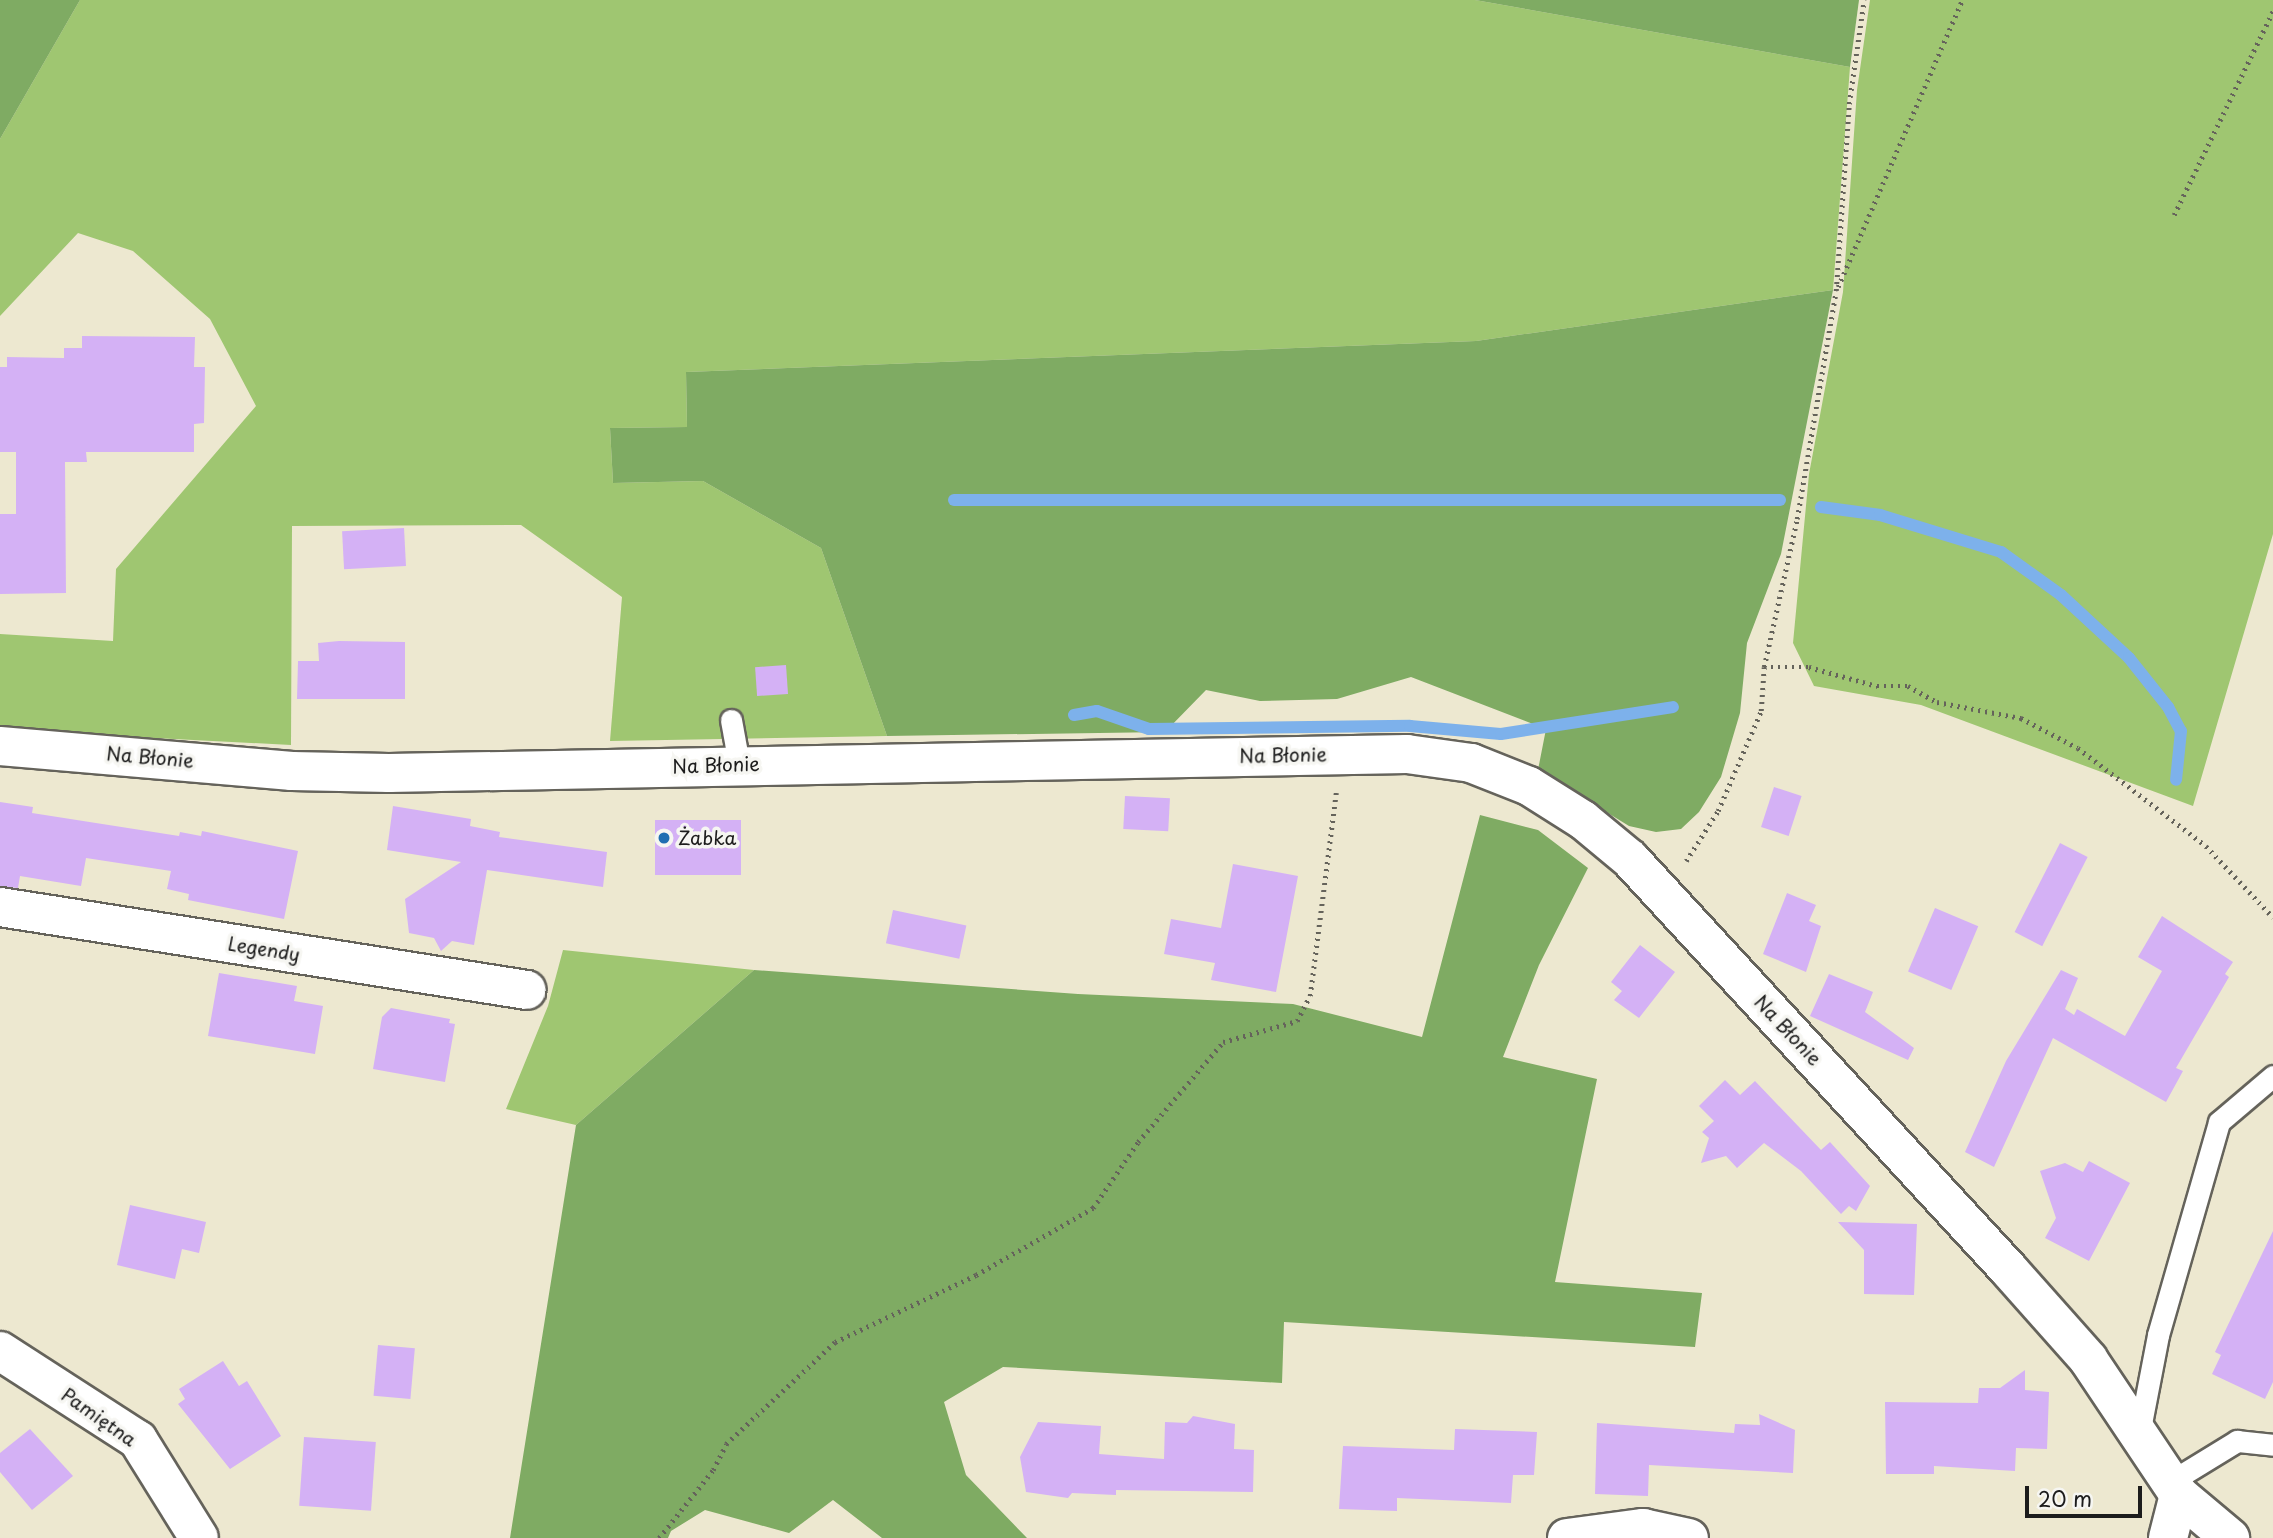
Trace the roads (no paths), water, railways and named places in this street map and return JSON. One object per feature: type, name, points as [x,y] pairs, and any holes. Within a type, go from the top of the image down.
[{"type":"street","name":"Na Błonie","points":[[0,746],[306,772],[1341,754],[1407,754],[1471,763],[1529,786],[1583,820],[1630,859],[2088,1359],[2175,1489],[2230,1538]]},
{"type":"street","name":"Legendy","points":[[0,907],[527,990]]},
{"type":"street","name":"Pamiętna","points":[[0,1351],[138,1440],[199,1538]]},
{"type":"street","points":[[2168,1538],[2175,1489]]},
{"type":"street","points":[[1567,1538],[1643,1528],[1689,1538]]},
{"type":"lane","points":[[731,720],[739,764]]},
{"type":"lane","points":[[2138,1435],[2158,1335],[2219,1122],[2273,1076]]},
{"type":"lane","points":[[2175,1489],[2236,1441],[2273,1444]]},
{"type":"waterway","points":[[954,500],[1780,500]]},
{"type":"waterway","points":[[1821,507],[1880,515],[2001,552],[2061,595],[2129,658],[2168,707],[2181,731],[2176,780]]},
{"type":"waterway","points":[[1074,715],[1097,711],[1149,729],[1410,726],[1501,734],[1673,707]]},
{"type":"place","name":"Żabka","points":[[664,838]]}]
